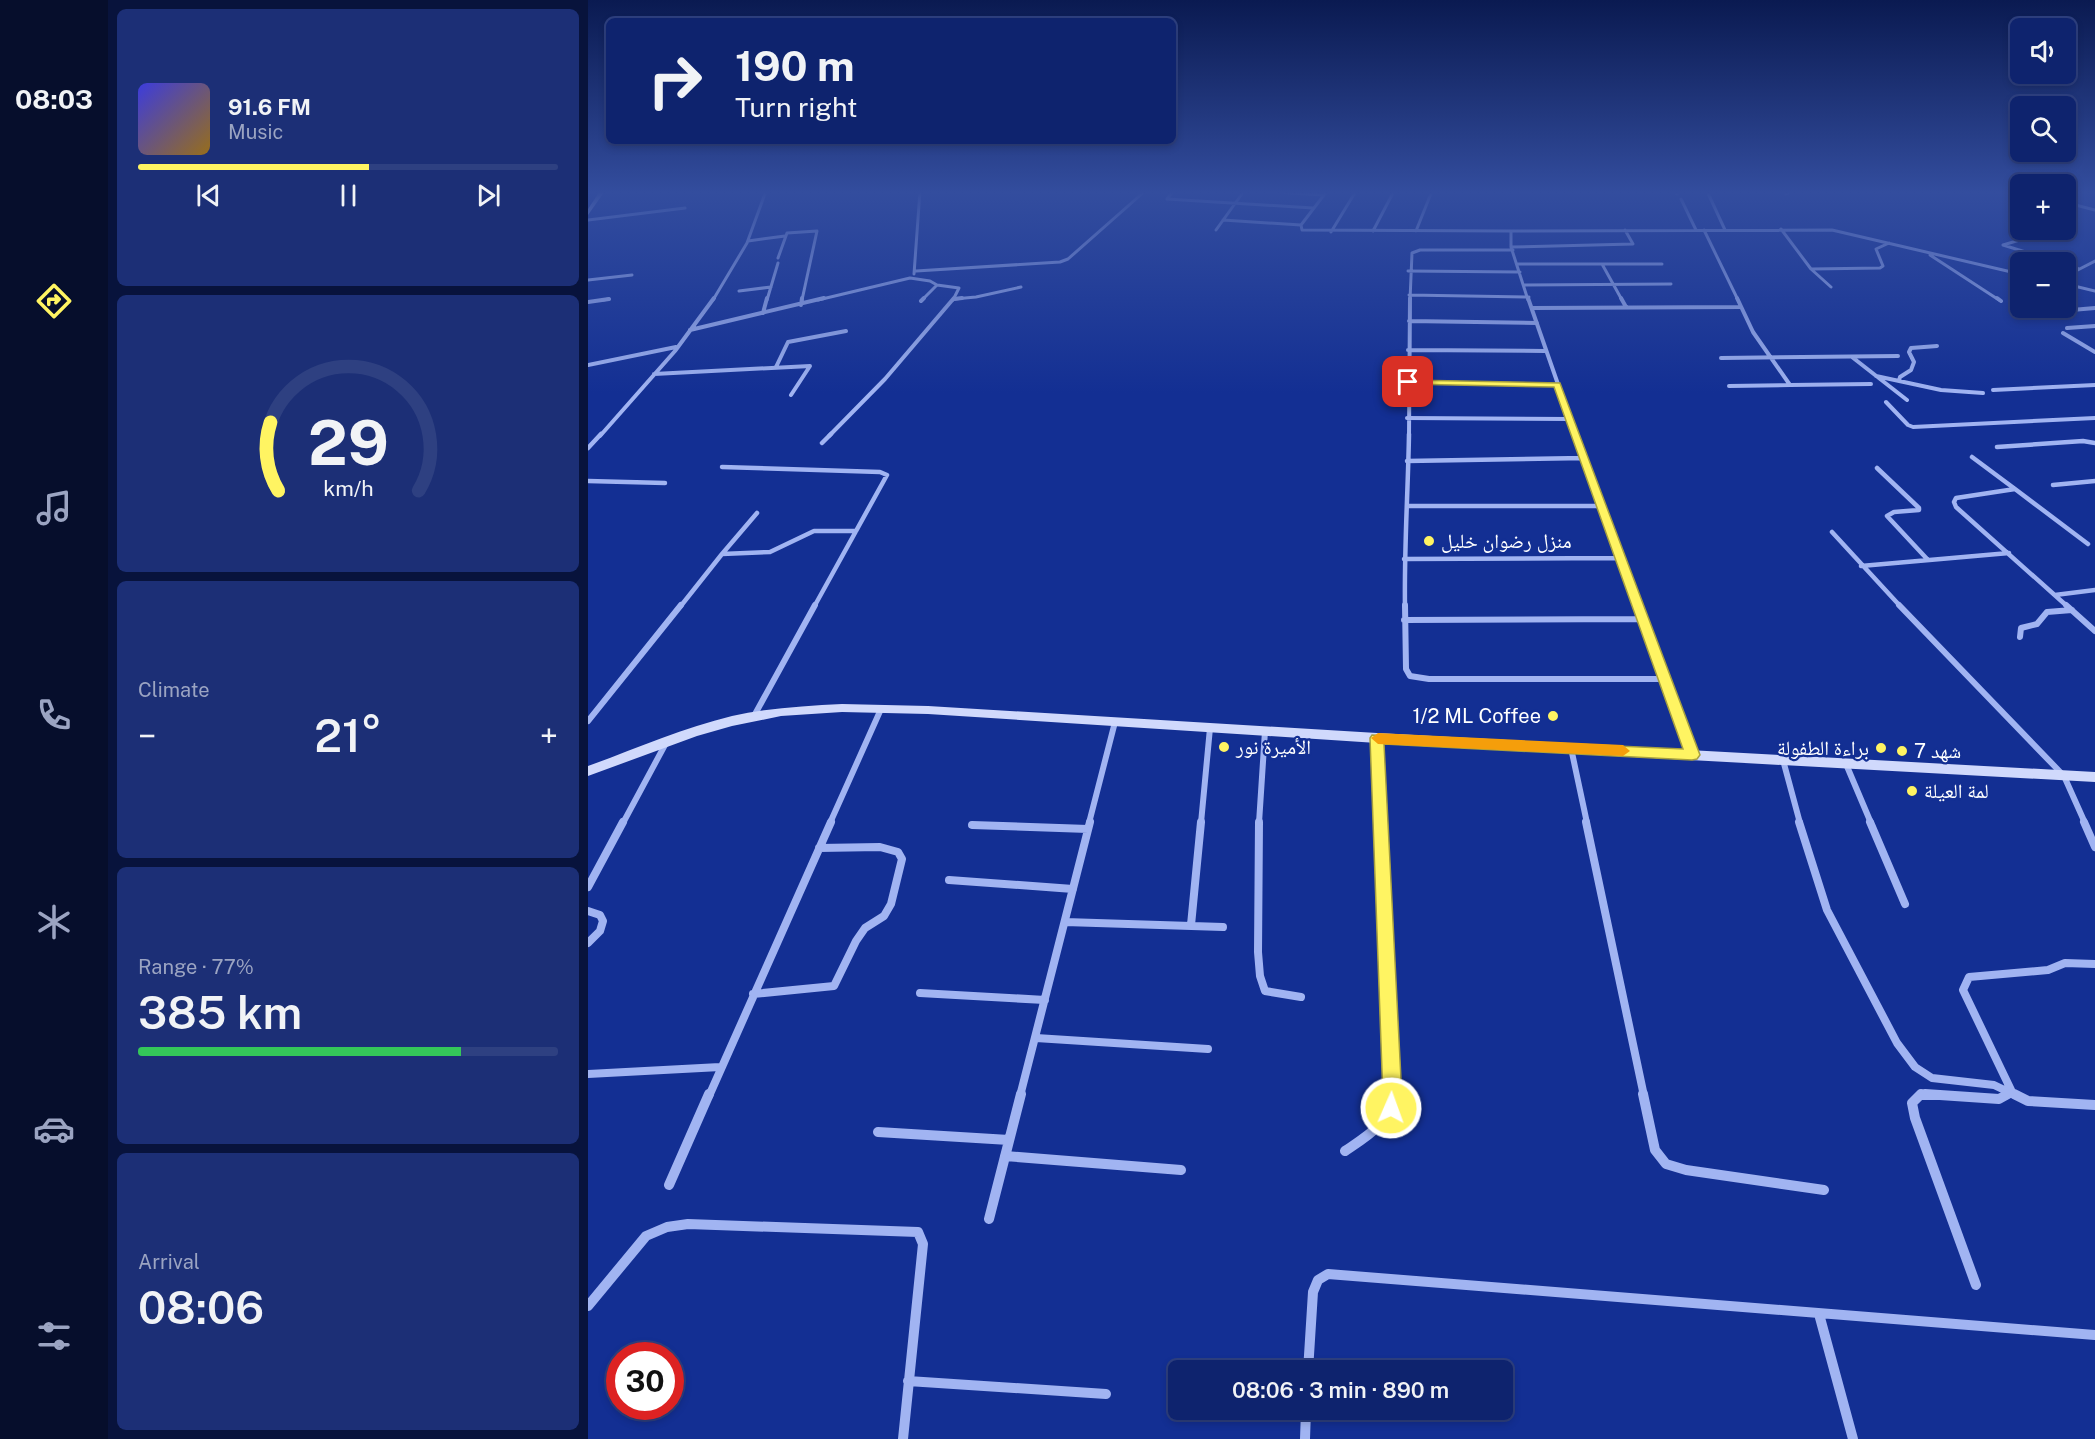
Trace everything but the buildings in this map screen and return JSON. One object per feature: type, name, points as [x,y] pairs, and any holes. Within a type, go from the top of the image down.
[{"type":"main road","points":[[588,771],[666,742],[754,716],[801,710],[881,709],[2095,777]]},
{"type":"street","points":[[588,448],[690,330],[715,296],[738,258]]},
{"type":"street","points":[[801,305],[811,258]]},
{"type":"street","points":[[910,278],[916,271],[917,258]]},
{"type":"street","points":[[916,271],[1057,263],[1067,258]]},
{"type":"street","points":[[1411,258],[1408,271],[1408,506],[1404,559],[1406,669],[1410,676],[1416,678],[1664,679]]},
{"type":"street","points":[[1516,258],[1557,385],[1692,755]]},
{"type":"street","points":[[1717,258],[1753,332],[1790,385]]},
{"type":"street","points":[[1803,258],[1831,287]]},
{"type":"street","points":[[1811,269],[1880,268],[1883,266],[1881,258]]},
{"type":"street","points":[[1935,258],[2001,301]]},
{"type":"street","points":[[1954,258],[2010,272]]},
{"type":"street","points":[[2076,271],[2095,261]]},
{"type":"street","points":[[763,313],[778,263]]},
{"type":"street","points":[[1518,264],[1662,264]]},
{"type":"street","points":[[1602,264],[1626,307]]},
{"type":"street","points":[[1408,271],[1520,272]]},
{"type":"street","points":[[588,280],[632,276]]},
{"type":"street","points":[[690,330],[910,278],[958,288],[954,299],[885,379],[822,443]]},
{"type":"street","points":[[1525,285],[1671,284]]},
{"type":"street","points":[[921,301],[937,285]]},
{"type":"street","points":[[954,299],[976,297],[1021,286]]},
{"type":"street","points":[[2076,286],[2095,291]]},
{"type":"street","points":[[739,291],[771,287]]},
{"type":"street","points":[[1409,296],[1529,297]]},
{"type":"street","points":[[588,302],[609,299]]},
{"type":"street","points":[[1533,308],[1740,307]]},
{"type":"street","points":[[2076,310],[2095,308]]},
{"type":"street","points":[[1409,321],[1537,323]]},
{"type":"street","points":[[2067,328],[2095,326]]},
{"type":"street","points":[[776,367],[788,342],[846,332]]},
{"type":"street","points":[[2062,333],[2095,352]]},
{"type":"street","points":[[1899,381],[1900,376],[1911,370],[1914,362],[1909,352],[1911,348],[1936,346]]},
{"type":"street","points":[[588,365],[676,347]]},
{"type":"street","points":[[1408,350],[1545,351]]},
{"type":"street","points":[[1851,356],[1907,400]]},
{"type":"street","points":[[1721,358],[1898,356]]},
{"type":"street","points":[[654,374],[812,367],[791,395]]},
{"type":"street","points":[[1876,376],[1941,390],[1983,393]]},
{"type":"street","points":[[1408,382],[1557,385]]},
{"type":"street","points":[[1729,386],[1871,384]]},
{"type":"street","points":[[1993,390],[2095,385]]},
{"type":"street","points":[[1886,402],[1908,425],[1921,427],[2095,418]]},
{"type":"street","points":[[1407,418],[1570,419]]},
{"type":"street","points":[[1997,447],[2083,441],[2095,443]]},
{"type":"street","points":[[1972,457],[2088,544]]},
{"type":"street","points":[[1407,461],[1584,458]]},
{"type":"street","points":[[722,467],[885,473],[887,475],[754,716]]},
{"type":"street","points":[[1876,468],[1919,508],[1919,510],[1894,512],[1887,516],[1928,560]]},
{"type":"street","points":[[588,481],[665,483]]},
{"type":"street","points":[[2053,485],[2095,481]]},
{"type":"street","points":[[2015,489],[1965,496],[1956,498],[1954,502],[2095,631]]},
{"type":"street","points":[[1408,506],[1603,506]]},
{"type":"street","points":[[588,721],[757,513]]},
{"type":"street","points":[[722,555],[770,552],[814,531],[856,531]]},
{"type":"street","points":[[1832,532],[1861,566],[2064,776],[2094,842]]},
{"type":"street","points":[[1861,566],[2008,553]]},
{"type":"street","points":[[1404,559],[1620,558]]},
{"type":"street","points":[[2055,595],[2095,590]]},
{"type":"street","points":[[2020,637],[2021,628],[2037,624],[2047,612],[2072,610]]},
{"type":"street","points":[[1404,620],[1643,620]]},
{"type":"street","points":[[669,1185],[881,709]]},
{"type":"street","points":[[989,1219],[1115,722]]},
{"type":"street","points":[[1191,925],[1210,728]]},
{"type":"street","points":[[1265,731],[1259,802],[1257,905],[1259,978],[1265,991],[1301,997]]},
{"type":"street","points":[[1345,1151],[1380,1124],[1391,1108],[1393,1099],[1377,738]]},
{"type":"street","points":[[588,888],[666,742]]},
{"type":"street","points":[[1571,748],[1655,1150],[1666,1164],[1686,1170],[1824,1190]]},
{"type":"street","points":[[1783,760],[1807,852],[1827,910],[1897,1043],[1916,1067],[1932,1078],[1987,1083],[2012,1092],[2028,1101],[2095,1105]]},
{"type":"street","points":[[1846,764],[1905,904]]},
{"type":"street","points":[[972,825],[1088,829]]},
{"type":"street","points":[[753,994],[834,986],[856,941],[866,928],[884,916],[891,904],[902,859],[898,852],[880,847],[819,848]]},
{"type":"street","points":[[949,880],[1073,889]]},
{"type":"street","points":[[588,911],[600,915],[603,921],[600,930],[588,943]]},
{"type":"street","points":[[1065,922],[1223,927]]},
{"type":"street","points":[[2012,1092],[1963,990],[1969,977],[2048,970],[2065,963],[2095,964]]},
{"type":"street","points":[[920,993],[1045,1000]]},
{"type":"street","points":[[1036,1038],[1208,1049]]},
{"type":"street","points":[[588,1074],[720,1067]]},
{"type":"street","points":[[1976,1285],[1915,1118],[1912,1103],[1921,1094],[1999,1099],[2012,1092]]},
{"type":"street","points":[[878,1132],[1010,1140]]},
{"type":"street","points":[[1005,1156],[1181,1170]]},
{"type":"street","points":[[588,1306],[646,1236],[667,1227],[688,1224],[918,1232],[923,1244],[903,1439]]},
{"type":"street","points":[[1309,1360],[1312,1292],[1320,1276],[1329,1274],[2095,1335]]},
{"type":"street","points":[[1819,1314],[1853,1439]]},
{"type":"street","points":[[908,1381],[1107,1394]]},
{"type":"street","points":[[1305,1439],[1306,1420]]},
{"type":"slow traffic","points":[[1378,738],[1623,751]]},
{"type":"place","name":"منزل رضوان خليل","points":[[1429,541]]},
{"type":"place","name":"1/2 ML Coffee","points":[[1553,716]]},
{"type":"place","name":"الأميرة نور","points":[[1224,747]]},
{"type":"place","name":"براءة الطفولة","points":[[1881,748]]},
{"type":"place","name":"شهد 7","points":[[1902,751]]},
{"type":"place","name":"لمة العيلة","points":[[1912,791]]},
{"type":"route","points":[[1391,1108],[1393,1099],[1377,738],[1692,755],[1557,385],[1408,382]]}]
